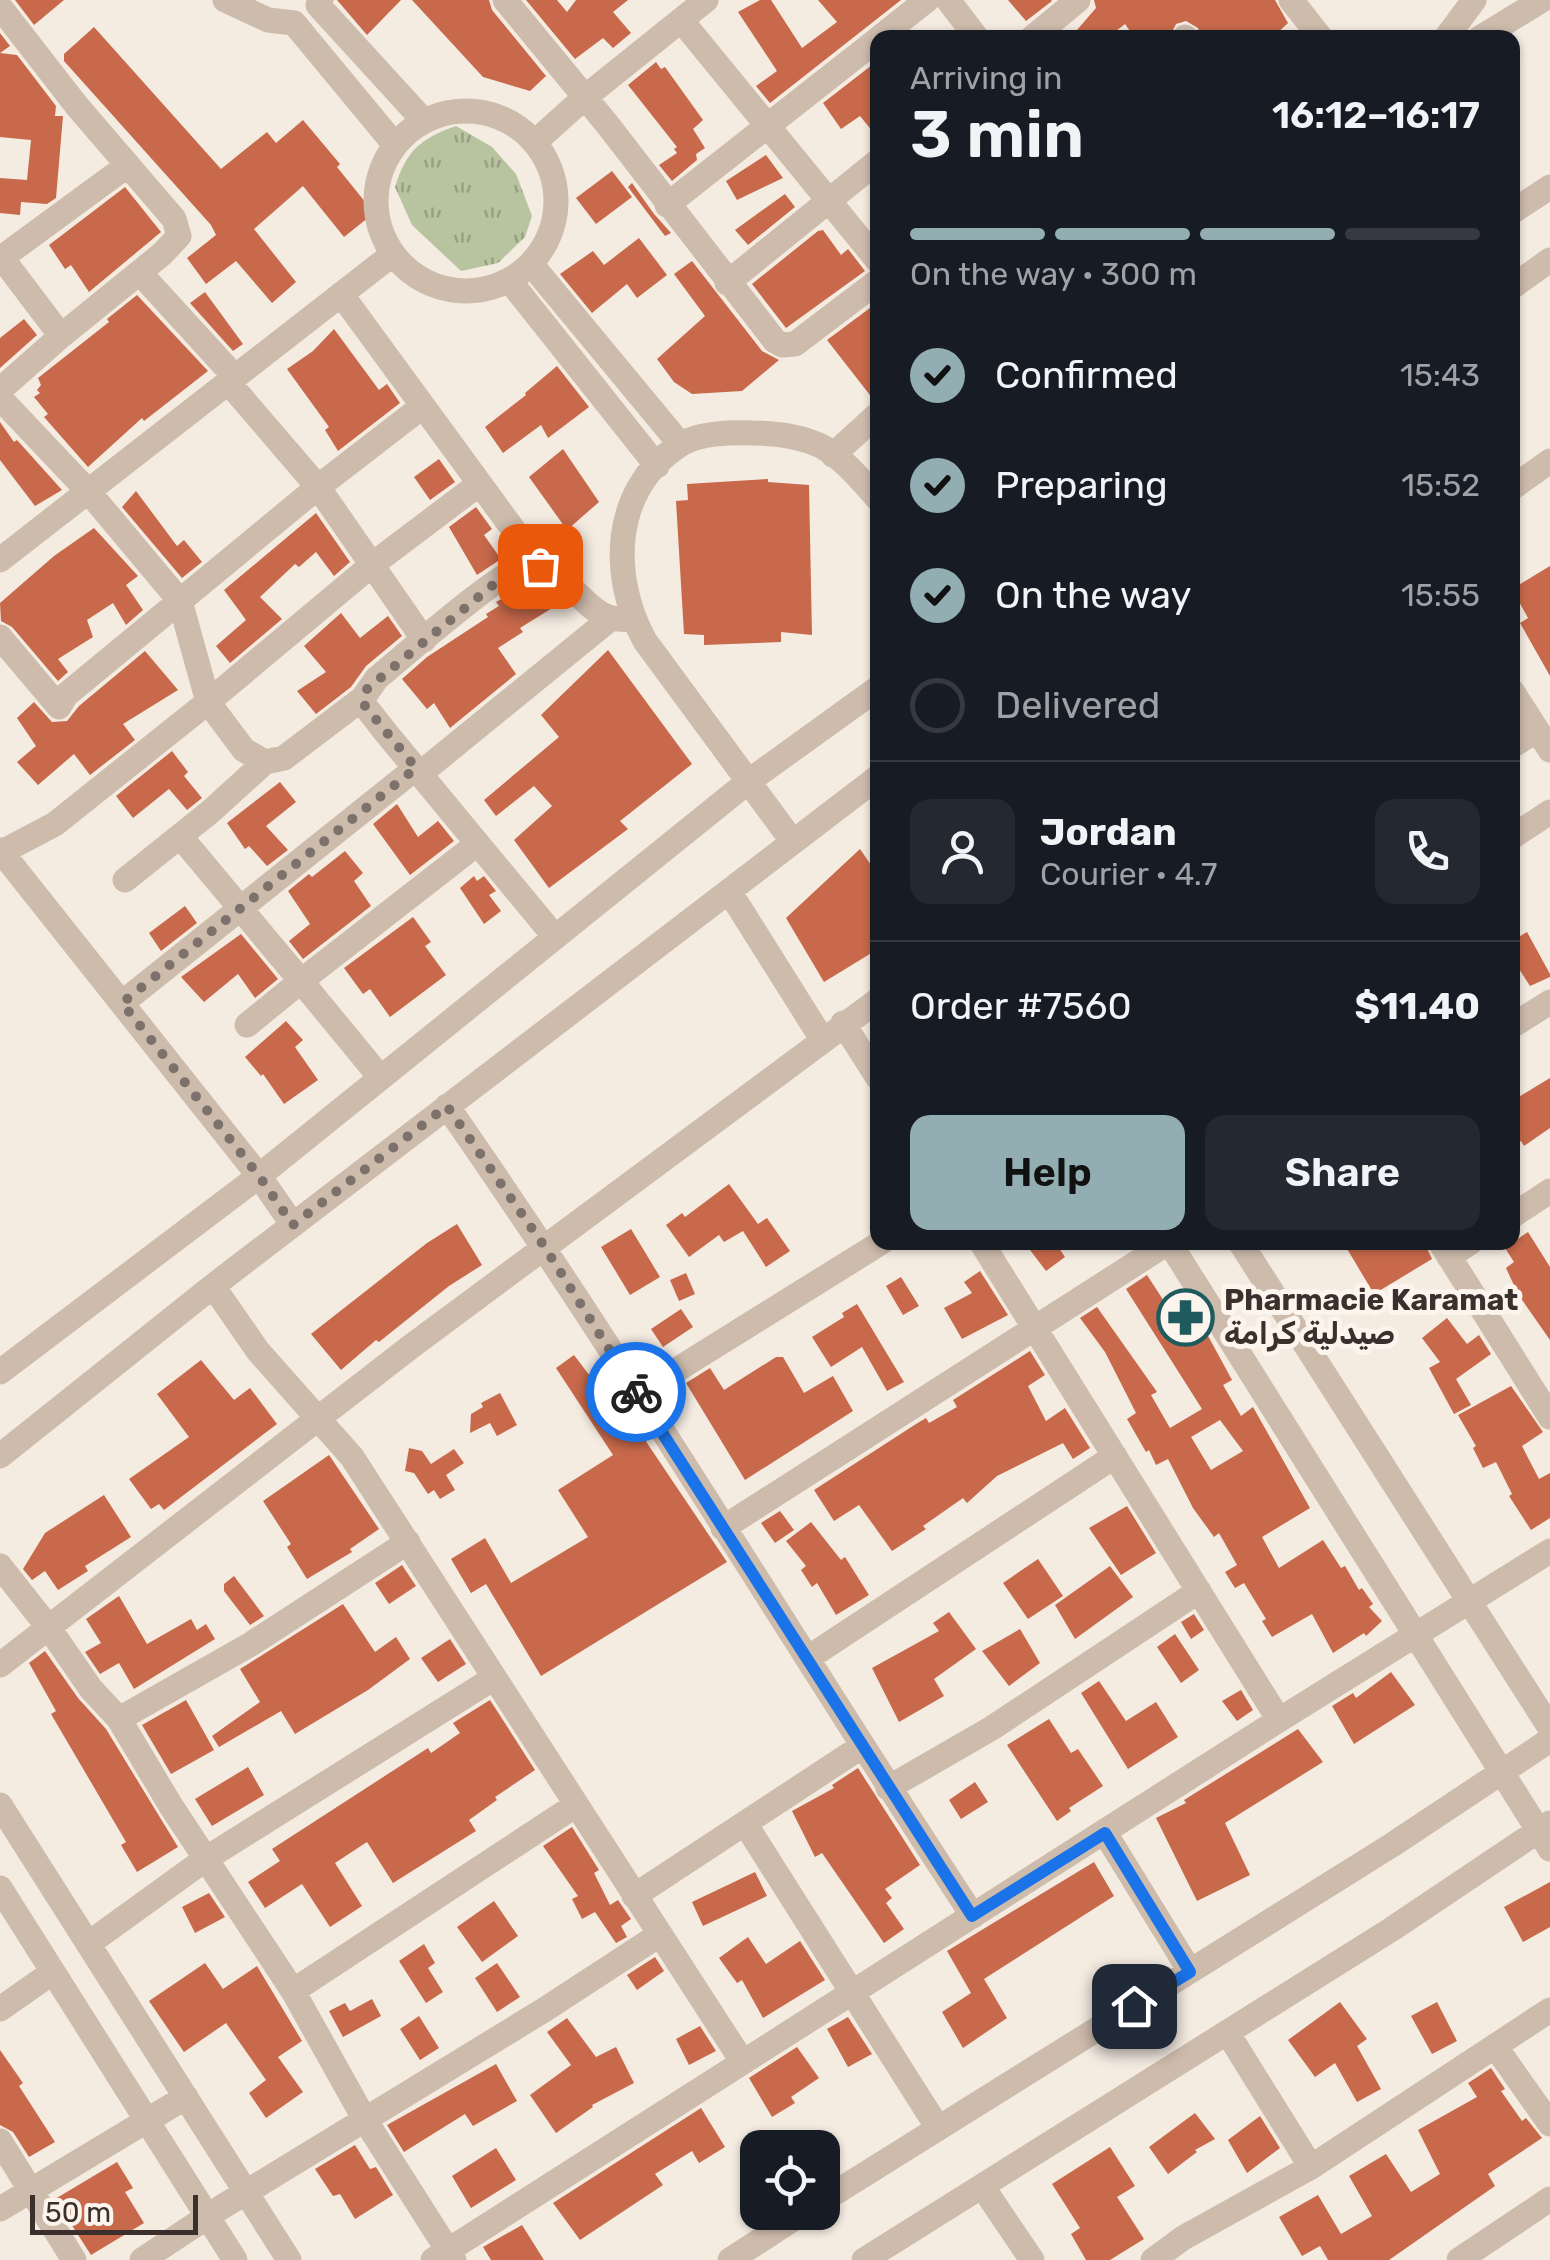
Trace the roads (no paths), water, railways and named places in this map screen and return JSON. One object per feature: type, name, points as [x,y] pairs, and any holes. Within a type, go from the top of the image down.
[{"type":"street","points":[[225,0],[268,20],[294,23],[395,145]]},
{"type":"street","points":[[506,0],[774,341],[789,346],[803,339],[870,287]]},
{"type":"street","points":[[535,142],[706,0]]},
{"type":"street","points":[[888,30],[927,0]]},
{"type":"street","points":[[948,0],[971,30]]},
{"type":"street","points":[[1042,30],[1078,0]]},
{"type":"street","points":[[1291,0],[1315,30]]},
{"type":"street","points":[[1452,30],[1474,0]]},
{"type":"street","points":[[1493,30],[1542,0]]},
{"type":"street","points":[[294,23],[320,3],[424,121]]},
{"type":"street","points":[[0,7],[77,106],[174,219],[179,236],[0,390]]},
{"type":"street","points":[[681,20],[870,251]]},
{"type":"street","points":[[667,205],[870,44]]},
{"type":"street","points":[[453,111],[484,112],[512,122],[535,142],[549,164],[556,190],[555,217],[546,242],[530,264],[509,280],[485,289],[459,291],[434,285],[411,272],[393,254],[380,228],[376,199],[382,170],[395,145],[424,121],[453,111]]},
{"type":"street","points":[[61,336],[1,258],[128,165]]},
{"type":"street","points":[[727,283],[870,167]]},
{"type":"street","points":[[1520,207],[1550,187]]},
{"type":"street","points":[[0,560],[393,254]]},
{"type":"street","points":[[530,264],[680,444]]},
{"type":"street","points":[[1520,282],[1548,265]]},
{"type":"street","points":[[140,273],[318,487],[424,640]]},
{"type":"street","points":[[509,280],[657,466]]},
{"type":"street","points":[[341,294],[540,566],[565,582],[600,616],[621,619],[646,640],[792,842]]},
{"type":"street","points":[[0,398],[87,490],[180,601],[208,702],[244,750],[265,762]]},
{"type":"street","points":[[0,636],[59,707],[66,696],[180,601],[423,406]]},
{"type":"street","points":[[832,455],[870,421]]},
{"type":"street","points":[[621,619],[620,571],[628,512],[657,466],[680,444],[726,432],[798,438],[832,455],[870,491]]},
{"type":"street","points":[[1520,482],[1550,461]]},
{"type":"street","points":[[293,1225],[259,1176],[1,851],[56,824],[372,564],[480,484]]},
{"type":"street","points":[[125,880],[265,762],[284,758],[363,698],[377,678],[499,580],[522,566],[540,566]]},
{"type":"street","points":[[122,1003],[418,771],[621,619]]},
{"type":"street","points":[[0,1372],[259,1176],[749,781],[870,694]]},
{"type":"street","points":[[363,698],[373,716],[555,936]]},
{"type":"street","points":[[1520,703],[1544,740]]},
{"type":"street","points":[[0,1456],[213,1286],[870,785]]},
{"type":"street","points":[[1520,832],[1550,812]]},
{"type":"street","points":[[180,836],[380,1078]]},
{"type":"street","points":[[247,1025],[477,844]]},
{"type":"street","points":[[729,891],[822,1039]]},
{"type":"street","points":[[1520,1021],[1550,1002]]},
{"type":"street","points":[[0,1665],[544,1246],[870,1005]]},
{"type":"street","points":[[843,1023],[870,1065]]},
{"type":"street","points":[[447,1106],[544,1246],[972,1916]]},
{"type":"street","points":[[1520,1211],[1550,1191]]},
{"type":"street","points":[[638,1394],[870,1249]]},
{"type":"street","points":[[986,1250],[1279,1720]]},
{"type":"street","points":[[723,1528],[1156,1250]]},
{"type":"street","points":[[864,2260],[1546,1834],[1500,1771],[1174,1250]]},
{"type":"street","points":[[1245,1250],[1550,1728]]},
{"type":"street","points":[[1444,1250],[1540,1378],[1550,1417]]},
{"type":"street","points":[[213,1286],[258,1351],[352,1457],[742,2061]]},
{"type":"street","points":[[808,1658],[1115,1456]]},
{"type":"street","points":[[119,1719],[251,1644],[408,1542]]},
{"type":"street","points":[[0,1566],[50,1628],[91,1689],[119,1719],[292,1991],[445,2257],[742,2061],[853,1995],[1279,1720],[1550,1551]]},
{"type":"street","points":[[888,1788],[992,1728],[1199,1591]]},
{"type":"street","points":[[88,1944],[207,1858],[494,1678]]},
{"type":"street","points":[[840,2190],[1392,1846],[1550,1740]]},
{"type":"street","points":[[634,1896],[861,1747]]},
{"type":"street","points":[[292,1991],[576,1805]]},
{"type":"street","points":[[0,1806],[290,2260]]},
{"type":"street","points":[[746,1825],[938,2128]]},
{"type":"street","points":[[1105,1833],[1190,1972]]},
{"type":"street","points":[[0,1888],[234,2260]]},
{"type":"street","points":[[142,2260],[659,1935]]},
{"type":"street","points":[[0,2009],[53,1972]]},
{"type":"street","points":[[1154,2260],[1190,2249],[1550,2010]]},
{"type":"street","points":[[1227,2032],[1311,2167]]},
{"type":"street","points":[[1495,2046],[1550,2124]]},
{"type":"street","points":[[0,2208],[186,2097]]},
{"type":"street","points":[[0,2142],[74,2260]]},
{"type":"street","points":[[982,2186],[1032,2260]]},
{"type":"street","points":[[1459,2260],[1550,2199]]},
{"type":"street","points":[[730,2260],[776,2230]]},
{"type":"place","name":"Pharmacie Karamat صيدلية كرامة","points":[[1185,1317]]}]
